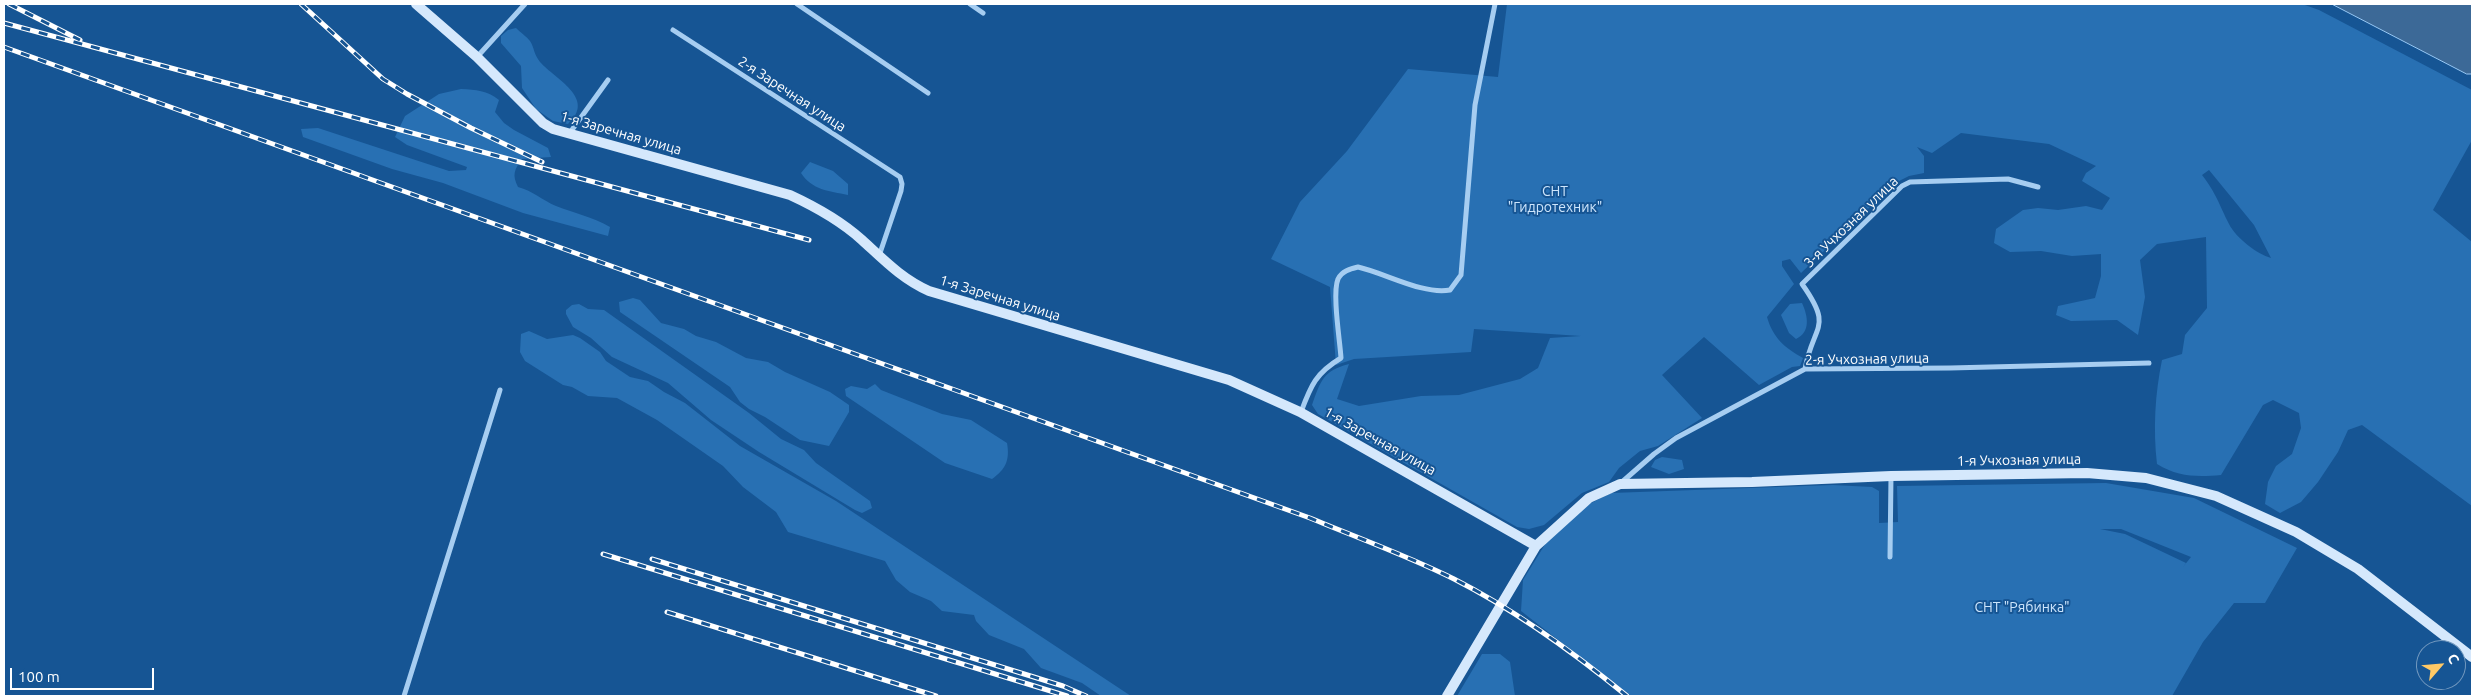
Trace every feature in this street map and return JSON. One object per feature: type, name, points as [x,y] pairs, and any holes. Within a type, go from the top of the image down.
[{"type":"street","name":"1-я Заречная улица","points":[[416,4],[477,57],[543,123],[569,135],[790,195],[819,208],[842,224],[896,273],[929,291],[1229,380],[1300,412],[1536,546]]},
{"type":"street","points":[[477,57],[525,4]]},
{"type":"street","points":[[797,4],[928,93]]},
{"type":"street","points":[[970,4],[983,13]]},
{"type":"street","points":[[1300,412],[1310,387],[1319,373],[1341,358],[1336,291],[1339,277],[1343,273],[1348,269],[1358,267],[1426,288],[1443,291],[1450,290],[1462,275],[1475,105],[1495,4]]},
{"type":"street","name":"2-я Заречная улица","points":[[673,30],[900,177],[901,191],[878,256]]},
{"type":"street","points":[[569,135],[608,80]]},
{"type":"street","name":"3-я Учхозная улица","points":[[1805,368],[1808,352],[1820,324],[1814,302],[1802,284],[1902,186],[1910,182],[2008,179],[2038,187]]},
{"type":"street","name":"2-я Учхозная улица","points":[[1620,484],[1654,454],[1676,438],[1805,368],[1950,368],[2149,363]]},
{"type":"street","points":[[404,696],[500,390]]},
{"type":"street","name":"1-я Учхозная улица","points":[[1447,696],[1536,546],[1589,498],[1620,484],[1891,476],[2087,473],[2146,478],[2216,496],[2296,532],[2325,548],[2398,599],[2472,658]]},
{"type":"street","points":[[1890,557],[1891,476]]},
{"type":"green space","name":"СНТ \"Гидротехник\"","points":[[1507,4],[2302,4],[2319,10],[2472,90],[2472,140],[2433,210],[2472,242],[2472,506],[2362,425],[2348,430],[2338,452],[2318,482],[2301,502],[2280,513],[2265,504],[2268,482],[2276,466],[2292,454],[2301,428],[2299,413],[2273,400],[2263,405],[2221,475],[2180,474],[2157,464],[2155,412],[2162,360],[2182,354],[2185,335],[2207,308],[2206,237],[2157,244],[2140,260],[2145,297],[2138,335],[2117,320],[2071,321],[2056,315],[2058,306],[2095,298],[2101,276],[2101,254],[2072,256],[2041,251],[2010,252],[1994,243],[1996,229],[2023,210],[2038,208],[2058,210],[2086,206],[2102,210],[2110,198],[2082,181],[2086,173],[2096,166],[2049,144],[1961,133],[1932,153],[1917,147],[1924,156],[1924,173],[1909,176],[1895,183],[1801,273],[1790,259],[1782,261],[1782,266],[1794,284],[1767,317],[1780,342],[1803,358],[1800,366],[1792,367],[1759,385],[1704,337],[1662,375],[1702,418],[1658,446],[1640,451],[1619,468],[1609,482],[1582,493],[1544,525],[1529,529],[1517,527],[1318,414],[1312,405],[1321,383],[1328,373],[1349,364],[1337,399],[1359,406],[1421,396],[1459,395],[1520,379],[1538,368],[1550,338],[1581,336],[1474,329],[1471,352],[1354,359],[1336,365],[1330,287],[1271,259],[1300,202],[1347,151],[1408,69],[1498,77]],"holes":[[[2209,170],[2254,225],[2271,258],[2253,249],[2232,229],[2214,193],[2202,175]]]},
{"type":"green space","points":[[516,28],[530,41],[540,62],[563,82],[576,97],[578,106],[576,115],[568,124],[553,121],[536,109],[522,88],[521,66],[501,43],[501,36],[508,30]]},
{"type":"green space","points":[[461,89],[481,91],[495,97],[499,100],[495,112],[504,123],[548,148],[551,157],[522,159],[515,173],[518,187],[556,206],[603,223],[610,227],[608,236],[523,213],[443,183],[392,169],[303,137],[301,129],[318,128],[449,171],[466,170],[467,167],[407,145],[395,137],[405,116],[439,94]]},
{"type":"green space","points":[[810,162],[833,171],[848,184],[848,195],[822,189],[805,179],[801,173]]},
{"type":"green space","points":[[633,298],[640,300],[661,323],[684,329],[696,336],[716,342],[746,358],[768,362],[785,372],[830,392],[849,405],[849,412],[829,446],[800,440],[749,409],[740,402],[730,387],[620,312],[619,302]]},
{"type":"green space","points":[[1802,303],[1807,323],[1804,332],[1796,339],[1789,333],[1781,315],[1790,304]]},
{"type":"green space","points":[[579,304],[588,309],[604,310],[749,413],[781,439],[804,450],[816,463],[870,501],[872,508],[862,513],[855,510],[759,452],[711,420],[668,383],[612,357],[591,338],[573,327],[566,314],[566,310],[572,305]]},
{"type":"green space","points":[[529,331],[547,339],[573,335],[580,338],[600,352],[606,361],[630,377],[648,381],[685,403],[740,446],[836,501],[1131,696],[1101,696],[1082,683],[1041,668],[1024,649],[989,635],[976,621],[974,615],[942,611],[931,601],[910,592],[896,580],[885,561],[788,532],[776,512],[743,487],[723,466],[657,420],[617,398],[588,396],[572,387],[563,385],[525,361],[520,352],[521,334]]},
{"type":"green space","points":[[875,384],[881,390],[942,414],[971,420],[1007,443],[1008,454],[1004,468],[992,479],[945,463],[846,396],[845,389],[851,386],[867,389]]},
{"type":"green space","points":[[1662,457],[1682,460],[1684,469],[1669,474],[1651,467],[1655,460]]},
{"type":"green space","name":"СНТ \"Рябинка\"","points":[[2106,483],[2194,498],[2297,548],[2265,603],[2234,603],[2203,642],[2172,696],[1630,696],[1521,611],[1523,580],[1549,538],[1583,507],[1611,493],[1833,485],[1872,487],[1879,491],[1879,523],[1898,522],[1897,486]],"holes":[[[2100,529],[2121,529],[2191,557],[2183,567],[2186,563],[2125,534]]]},
{"type":"green space","points":[[1482,654],[1500,654],[1510,662],[1515,696],[1457,696]]},
{"type":"shaded area","points":[[2332,4],[2472,4],[2472,74],[2467,74]]},
{"type":"railway","points":[[9,4],[80,40]]},
{"type":"railway","points":[[301,4],[383,79],[471,128],[542,162]]},
{"type":"railway","points":[[4,23],[809,240]]},
{"type":"railway","points":[[4,47],[1310,518],[1383,547],[1454,579],[1522,618],[1627,696]]},
{"type":"railway","points":[[603,554],[1067,696]]},
{"type":"railway","points":[[652,559],[1063,686],[1086,696]]},
{"type":"railway","points":[[667,612],[936,696]]}]
